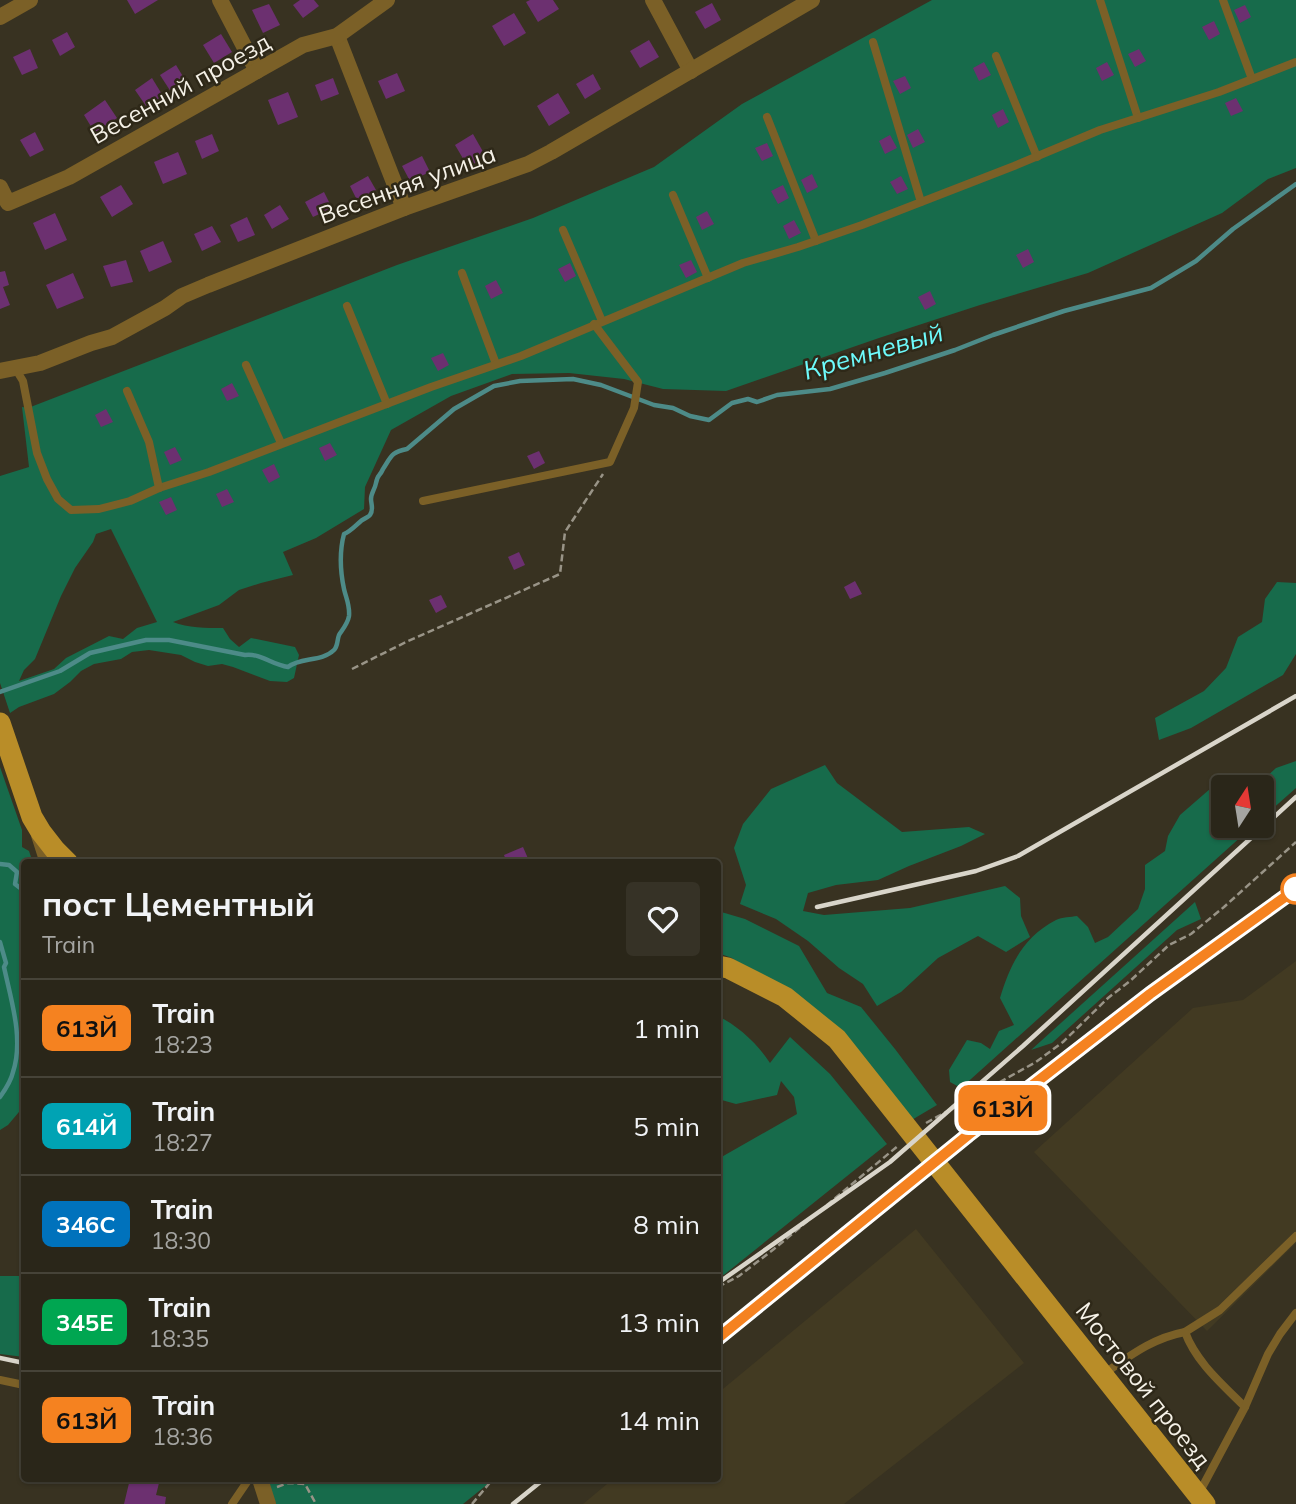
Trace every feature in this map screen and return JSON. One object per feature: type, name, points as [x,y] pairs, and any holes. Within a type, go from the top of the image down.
[{"type":"main road","points":[[0,723],[32,817],[65,859]]},
{"type":"main road","name":"Мостовой проезд","points":[[721,967],[785,998],[837,1039],[1202,1500]]},
{"type":"street","points":[[0,17],[30,0]]},
{"type":"street","points":[[220,0],[257,71]]},
{"type":"street","name":"Весенний проезд","points":[[0,187],[8,204],[69,177],[303,45],[337,37],[387,0]]},
{"type":"street","points":[[653,0],[691,71]]},
{"type":"street","name":"Весенняя улица","points":[[8,370],[40,363],[111,337],[182,296],[404,208],[528,164],[812,0]]},
{"type":"street","points":[[337,37],[404,208]]},
{"type":"street","points":[[32,817],[47,859]]},
{"type":"lane","points":[[1101,0],[1138,118]]},
{"type":"lane","points":[[1223,0],[1252,79]]},
{"type":"lane","points":[[873,42],[921,202]]},
{"type":"lane","points":[[996,57],[1037,156]]},
{"type":"lane","points":[[8,370],[23,381],[37,453],[58,499],[71,510],[99,509],[209,472],[431,387],[521,356],[743,263],[816,241],[1100,130],[1296,62]]},
{"type":"lane","points":[[767,117],[816,241]]},
{"type":"lane","points":[[673,195],[708,278]]},
{"type":"lane","points":[[423,501],[610,463],[634,408],[638,382],[598,323],[563,230]]},
{"type":"lane","points":[[462,273],[496,364]]},
{"type":"lane","points":[[347,306],[387,404]]},
{"type":"lane","points":[[246,365],[281,443]]},
{"type":"lane","points":[[127,391],[149,442],[159,488]]},
{"type":"lane","points":[[1102,1374],[1152,1342],[1185,1332],[1220,1310],[1296,1236]]},
{"type":"lane","points":[[1202,1500],[1268,1354],[1296,1313]]},
{"type":"lane","points":[[1185,1332],[1190,1345],[1203,1363],[1245,1407]]},
{"type":"lane","points":[[0,1380],[21,1384]]},
{"type":"lane","points":[[232,1504],[247,1482]]},
{"type":"path","points":[[352,669],[406,642],[561,574],[565,532],[610,463]]},
{"type":"path","points":[[921,1127],[931,1118],[1036,1062],[1063,1042],[1169,945],[1191,934],[1296,842]]},
{"type":"path","points":[[721,1285],[739,1276],[775,1249],[901,1143]]},
{"type":"path","points":[[472,1504],[490,1482]]},
{"type":"path","points":[[264,1491],[288,1483],[305,1484],[317,1504]]},
{"type":"shaded area","points":[[1296,961],[1296,1243],[1207,1331],[1034,1152],[1193,1008],[1243,1000]]},
{"type":"shaded area","points":[[916,1229],[1024,1363],[844,1504],[583,1504],[609,1482],[721,1482],[721,1391]]},
{"type":"green space","points":[[932,0],[1296,0],[1296,168],[1268,179],[1222,213],[1088,273],[980,305],[726,391],[663,389],[624,379],[569,373],[512,374],[451,396],[391,430],[365,487],[364,509],[316,538],[283,552],[293,575],[239,590],[219,605],[173,622],[191,627],[223,628],[239,647],[251,638],[295,647],[299,655],[294,678],[287,682],[270,681],[233,667],[222,664],[208,666],[181,655],[149,650],[132,652],[121,659],[94,664],[81,671],[54,694],[10,713],[0,683],[0,476],[29,467],[22,407],[28,408],[397,265],[533,218],[654,167],[742,104]],"holes":[[[111,529],[157,622],[137,628],[123,639],[109,636],[66,658],[54,669],[19,681],[24,670],[35,659],[61,596],[96,534]]]},
{"type":"green space","points":[[1277,582],[1296,583],[1296,654],[1283,675],[1191,728],[1159,740],[1155,718],[1204,691],[1226,668],[1238,637],[1262,622],[1265,599]]},
{"type":"green space","points":[[1296,761],[1296,788],[1274,807],[1274,775],[1268,775],[1276,768]]},
{"type":"green space","points":[[825,765],[837,783],[902,832],[969,827],[985,834],[878,880],[836,885],[808,893],[803,911],[824,915],[910,908],[1005,886],[1020,898],[1021,916],[1030,937],[1006,952],[978,936],[938,958],[901,992],[877,1006],[863,984],[839,968],[808,941],[776,919],[740,904],[746,885],[734,848],[743,824],[771,789]]},
{"type":"green space","points":[[0,767],[22,830],[22,847],[29,851],[32,859],[21,859],[21,1110],[0,1130]]},
{"type":"green space","points":[[1211,788],[1211,838],[1240,838],[961,1088],[950,1082],[949,1070],[967,1040],[981,1043],[990,1049],[999,1031],[1014,1025],[1000,998],[1013,963],[1026,943],[1056,920],[1077,916],[1088,927],[1095,943],[1108,937],[1138,909],[1145,889],[1145,865],[1165,851],[1168,836],[1180,815]]},
{"type":"green space","points":[[1195,902],[1201,919],[1177,930],[1052,1043],[1031,1050]]},
{"type":"green space","points":[[721,912],[745,919],[799,946],[827,993],[861,1007],[937,1105],[910,1121],[846,1041],[732,958],[721,954]]},
{"type":"green space","points":[[721,1018],[747,1036],[770,1063],[790,1037],[830,1074],[887,1144],[721,1276],[721,1157],[797,1114],[794,1097],[781,1081],[777,1095],[736,1104],[721,1100]]},
{"type":"green space","points":[[0,1276],[21,1276],[21,1357],[0,1354]]},
{"type":"green space","points":[[268,1482],[490,1482],[463,1504],[276,1504]]},
{"type":"building","points":[[127,0],[158,0],[135,14]]},
{"type":"building","points":[[300,0],[314,0],[319,6],[303,18],[293,5]]},
{"type":"building","points":[[553,0],[559,9],[538,22],[526,2]]},
{"type":"building","points":[[712,3],[721,20],[705,29],[695,12]]},
{"type":"building","points":[[269,4],[280,25],[263,33],[252,10]]},
{"type":"building","points":[[1245,5],[1251,17],[1240,23],[1234,10]]},
{"type":"building","points":[[514,13],[526,33],[504,46],[492,26]]},
{"type":"building","points":[[1214,21],[1220,34],[1209,40],[1202,27]]},
{"type":"building","points":[[67,32],[75,47],[60,56],[52,40]]},
{"type":"building","points":[[221,34],[232,52],[214,63],[203,45]]},
{"type":"building","points":[[649,40],[659,57],[640,68],[630,51]]},
{"type":"building","points":[[30,49],[38,68],[22,75],[13,57]]},
{"type":"building","points":[[1139,49],[1146,61],[1135,67],[1128,54]]},
{"type":"building","points":[[984,62],[991,75],[979,81],[973,68]]},
{"type":"building","points":[[1107,62],[1114,75],[1102,81],[1096,68]]},
{"type":"building","points":[[176,65],[187,83],[171,92],[160,75]]},
{"type":"building","points":[[397,73],[405,91],[386,99],[378,81]]},
{"type":"building","points":[[593,74],[601,89],[585,99],[576,84]]},
{"type":"building","points":[[905,76],[911,88],[900,94],[893,81]]},
{"type":"building","points":[[152,78],[163,96],[146,106],[135,90]]},
{"type":"building","points":[[333,78],[339,94],[321,101],[315,85]]},
{"type":"building","points":[[288,92],[298,117],[278,125],[268,100]]},
{"type":"building","points":[[558,93],[570,113],[549,126],[537,106]]},
{"type":"building","points":[[1236,98],[1243,111],[1231,116],[1225,103]]},
{"type":"building","points":[[105,100],[117,118],[95,133],[84,115]]},
{"type":"building","points":[[1003,109],[1009,122],[998,128],[992,115]]},
{"type":"building","points":[[918,129],[925,142],[913,148],[907,135]]},
{"type":"building","points":[[35,132],[44,150],[30,157],[20,140]]},
{"type":"building","points":[[212,134],[219,151],[202,159],[195,141]]},
{"type":"building","points":[[473,134],[486,157],[468,167],[455,145]]},
{"type":"building","points":[[890,135],[897,148],[885,154],[879,141]]},
{"type":"building","points":[[767,143],[773,156],[762,161],[755,148]]},
{"type":"building","points":[[178,152],[187,174],[163,184],[154,162]]},
{"type":"building","points":[[422,156],[430,172],[410,181],[402,166]]},
{"type":"building","points":[[812,174],[818,187],[807,193],[801,180]]},
{"type":"building","points":[[368,176],[376,190],[357,200],[350,186]]},
{"type":"building","points":[[901,176],[908,189],[897,194],[890,182]]},
{"type":"building","points":[[121,185],[133,204],[112,217],[100,197]]},
{"type":"building","points":[[783,185],[789,198],[778,204],[771,191]]},
{"type":"building","points":[[324,192],[332,208],[313,217],[305,202]]},
{"type":"building","points":[[280,205],[289,219],[272,229],[264,215]]},
{"type":"building","points":[[707,211],[714,224],[702,230],[696,217]]},
{"type":"building","points":[[55,213],[67,240],[45,250],[33,223]]},
{"type":"building","points":[[247,217],[255,235],[238,242],[230,225]]},
{"type":"building","points":[[794,220],[801,233],[789,239],[783,226]]},
{"type":"building","points":[[212,226],[221,242],[202,251],[194,234]]},
{"type":"building","points":[[163,241],[172,262],[149,272],[140,251]]},
{"type":"building","points":[[1028,249],[1034,262],[1023,268],[1016,255]]},
{"type":"building","points":[[126,260],[133,282],[111,287],[103,266]]},
{"type":"building","points":[[691,260],[697,272],[686,278],[679,265]]},
{"type":"building","points":[[570,263],[576,276],[565,282],[558,269]]},
{"type":"building","points":[[5,271],[9,285],[3,287],[10,305],[0,309],[0,272]]},
{"type":"building","points":[[73,273],[84,298],[57,309],[46,285]]},
{"type":"building","points":[[496,280],[503,293],[491,299],[485,286]]},
{"type":"building","points":[[930,291],[936,304],[925,310],[918,297]]},
{"type":"building","points":[[443,353],[449,365],[438,371],[431,358]]},
{"type":"building","points":[[232,383],[239,396],[227,401],[221,389]]},
{"type":"building","points":[[106,409],[113,422],[101,427],[95,415]]},
{"type":"building","points":[[330,443],[337,455],[325,461],[319,448]]},
{"type":"building","points":[[175,447],[182,460],[170,465],[164,452]]},
{"type":"building","points":[[539,451],[545,463],[534,469],[527,456]]},
{"type":"building","points":[[274,464],[280,477],[269,483],[262,470]]},
{"type":"building","points":[[227,489],[234,502],[222,507],[216,494]]},
{"type":"building","points":[[171,497],[177,510],[166,515],[159,502]]},
{"type":"building","points":[[519,552],[525,565],[514,570],[508,557]]},
{"type":"building","points":[[855,581],[862,594],[850,599],[844,587]]},
{"type":"building","points":[[441,595],[447,607],[436,613],[429,600]]},
{"type":"building","points":[[523,847],[528,859],[506,859],[504,855]]},
{"type":"building","points":[[129,1482],[159,1483],[156,1495],[166,1497],[165,1504],[124,1504]]},
{"type":"waterway","name":"Кремневый","points":[[0,692],[60,671],[90,653],[146,640],[169,640],[251,655],[288,667],[329,654],[335,648],[349,616],[341,568],[344,534],[371,513],[371,497],[378,477],[394,453],[407,449],[454,409],[494,386],[520,381],[573,379],[601,385],[654,405],[673,408],[690,416],[709,420],[732,403],[748,399],[757,402],[777,395],[830,389],[955,350],[1064,311],[1151,288],[1196,261],[1233,229],[1296,184]]},
{"type":"waterway","points":[[0,864],[9,865],[17,872],[15,884],[21,889]]},
{"type":"waterway","name":"Кремневый","points":[[0,942],[17,1033],[12,1075],[0,1097]]},
{"type":"railway","points":[[817,907],[976,871],[1018,856],[1296,696]]},
{"type":"railway","points":[[721,1281],[890,1162],[1023,1046],[1296,797]]},
{"type":"railway","points":[[721,1336],[968,1135],[1150,994],[1296,889]]},
{"type":"railway","points":[[0,1358],[21,1362]]},
{"type":"railway","points":[[513,1504],[540,1482]]},
{"type":"train","name":"613Й","points":[[721,1336],[968,1135],[1150,994],[1296,889]]}]
